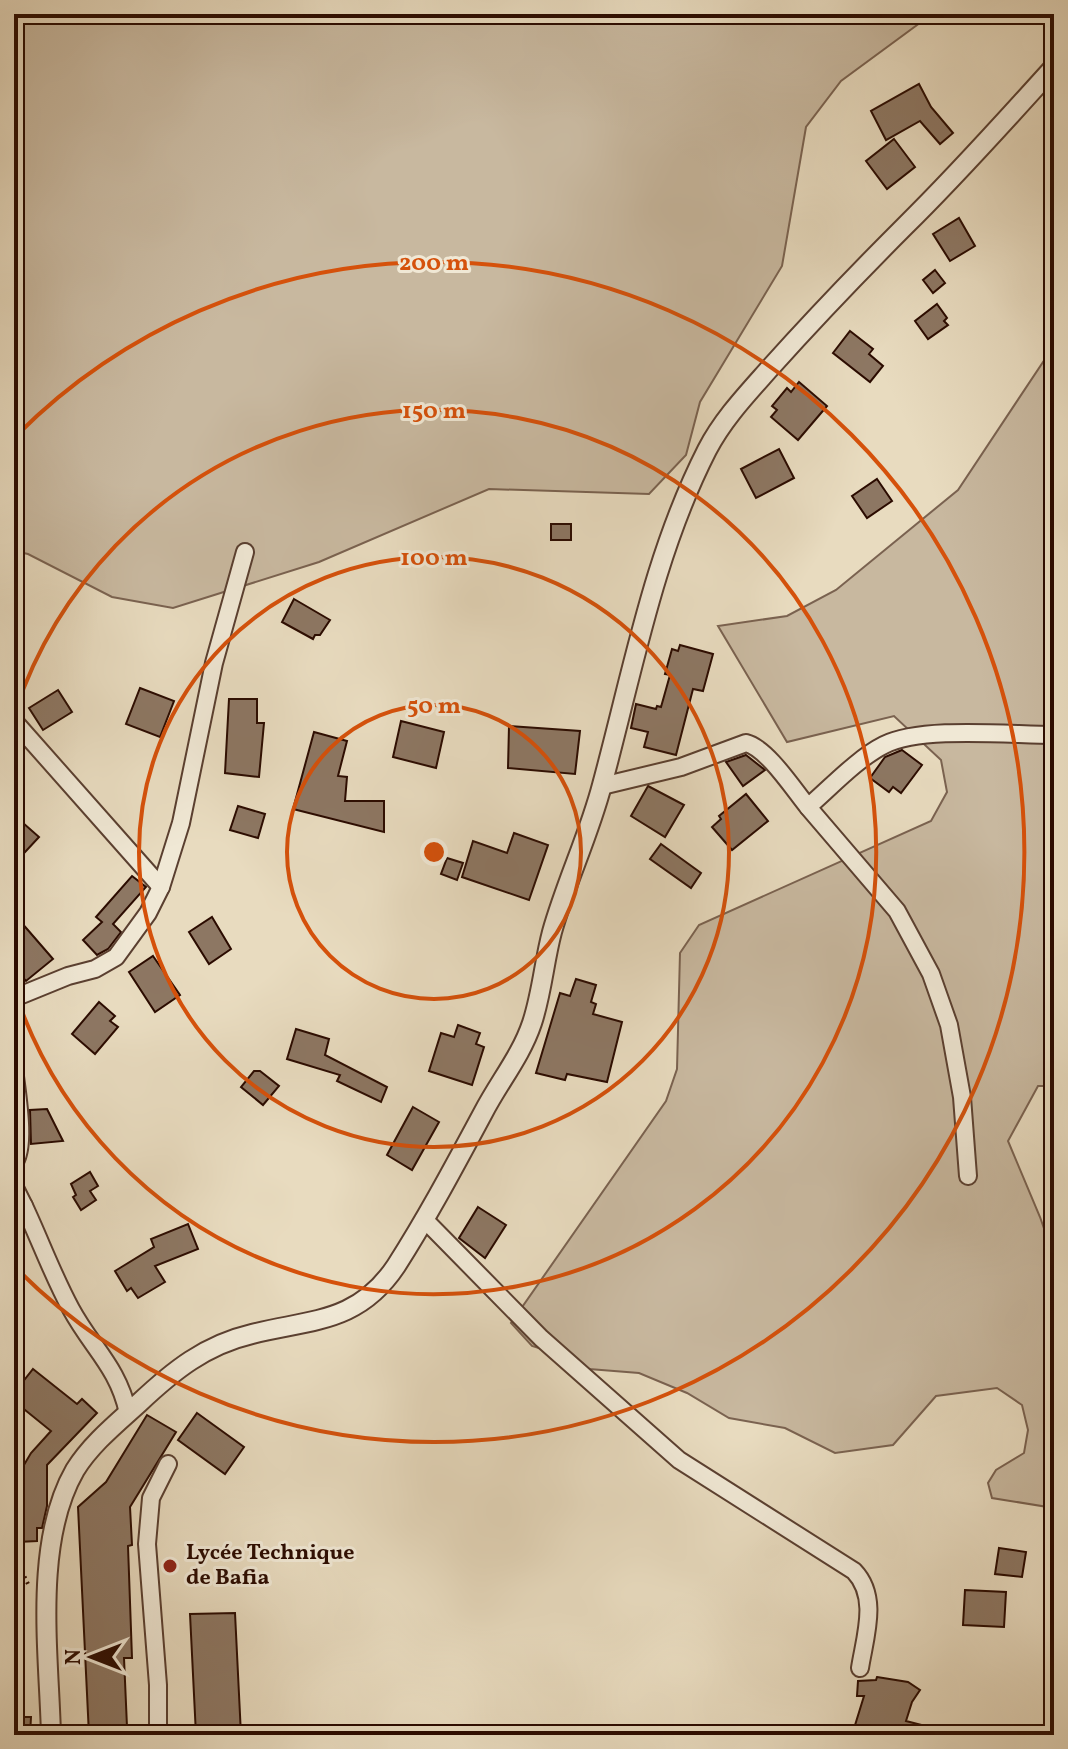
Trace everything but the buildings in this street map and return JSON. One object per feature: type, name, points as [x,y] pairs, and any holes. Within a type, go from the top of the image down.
[{"type":"street","points":[[51,1735],[49,1557],[59,1513],[77,1468],[101,1438],[171,1372],[200,1353],[222,1343],[359,1306],[382,1284],[424,1219],[524,1045],[538,1002],[561,902],[602,786],[647,603],[669,537],[711,442],[732,412],[804,330],[1054,67]]},
{"type":"street","points":[[14,998],[68,976],[95,969],[116,957],[148,913],[161,887],[181,823],[214,663],[245,552]]},
{"type":"street","points":[[14,721],[161,887]]},
{"type":"street","points":[[808,807],[866,757],[896,740],[918,734],[1054,735]]},
{"type":"street","points":[[602,786],[681,767],[746,743],[754,745],[897,911],[931,974],[949,1025],[960,1083],[968,1176]]},
{"type":"street","points":[[14,1068],[19,1111],[19,1153],[14,1163]]},
{"type":"street","points":[[14,1186],[19,1206],[71,1310],[116,1375],[128,1413]]},
{"type":"street","points":[[424,1219],[541,1338],[679,1460],[861,1578],[869,1609],[860,1668]]},
{"type":"street","points":[[158,1735],[158,1685],[147,1544],[151,1498],[168,1464]]},
{"type":"shaded area","points":[[14,14],[932,14],[841,81],[806,127],[782,266],[700,402],[686,455],[649,494],[489,489],[319,562],[173,608],[112,597],[28,554],[14,551]]},
{"type":"shaded area","points":[[1054,340],[1054,1086],[1038,1086],[1008,1141],[1054,1257],[1054,1508],[992,1498],[988,1483],[996,1470],[1024,1453],[1028,1430],[1022,1405],[997,1388],[936,1396],[893,1445],[835,1453],[785,1428],[729,1418],[687,1393],[639,1373],[589,1369],[561,1355],[532,1346],[511,1323],[666,1101],[677,1069],[680,953],[699,925],[931,821],[947,792],[941,760],[894,716],[787,742],[718,626],[787,616],[836,590],[958,490],[1049,353]]},
{"type":"place","name":"Lycée Technique de Bafia","points":[[170,1566]]}]
